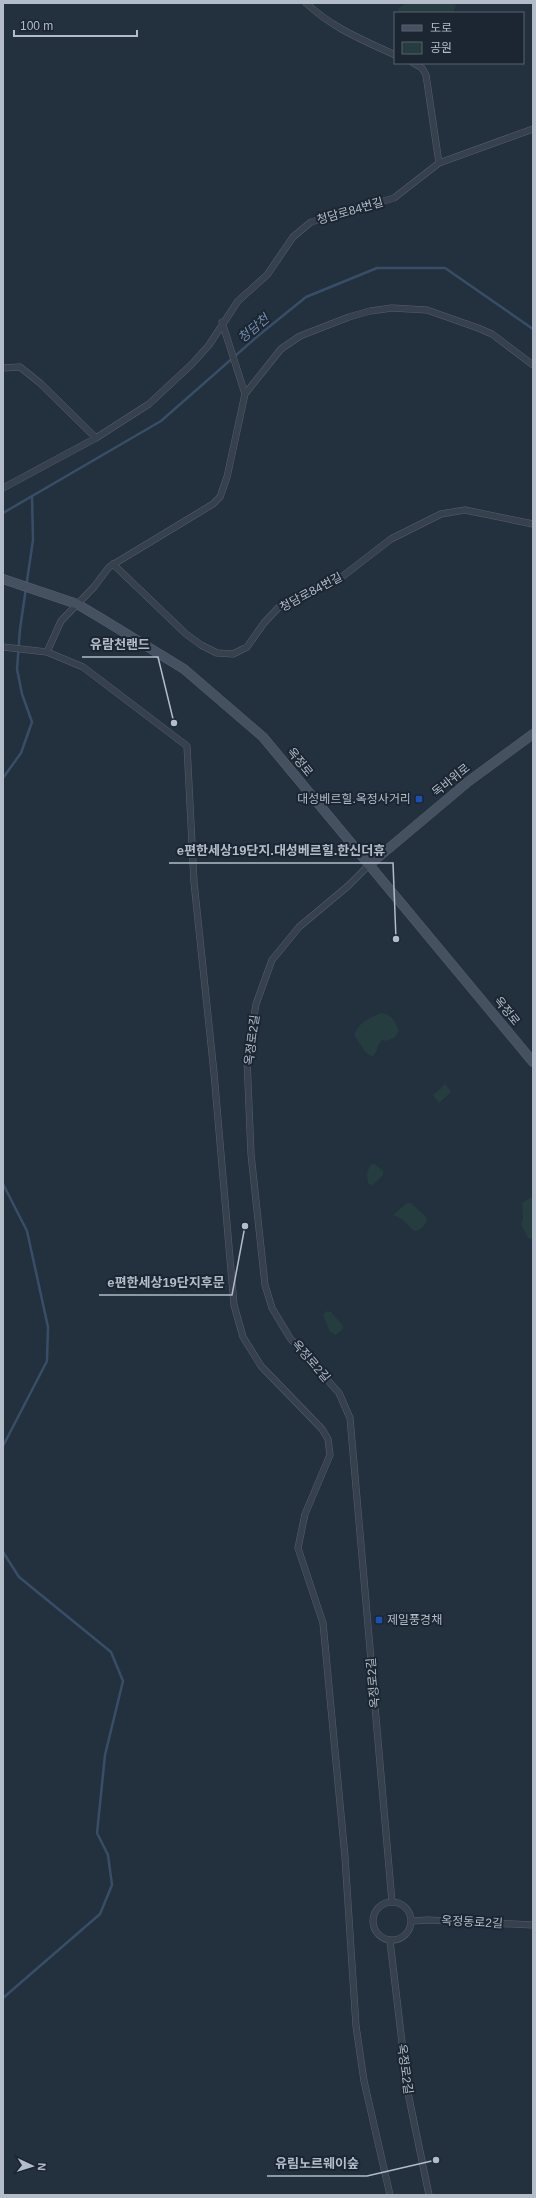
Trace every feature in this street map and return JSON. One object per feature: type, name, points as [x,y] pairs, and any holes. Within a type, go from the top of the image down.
[{"type":"main road","name":"옥정로","points":[[3,579],[77,604],[184,669],[263,737],[533,1062]]},
{"type":"main road","name":"독바위로","points":[[369,865],[469,781],[533,734]]},
{"type":"street","points":[[306,3],[322,17],[350,36],[394,55]]},
{"type":"street","points":[[415,64],[422,68],[426,75],[440,163]]},
{"type":"street","name":"청담로84번길","points":[[3,488],[96,438],[149,404],[177,380],[209,345],[222,322],[238,301],[267,274],[293,237],[311,222],[394,198],[440,163],[533,129]]},
{"type":"street","points":[[47,652],[61,621],[94,587],[102,574],[113,564],[208,507],[220,497],[227,477],[245,394],[281,348],[300,336],[370,311],[392,308],[427,310],[478,328],[497,337],[533,365]]},
{"type":"street","points":[[222,322],[245,394]]},
{"type":"street","points":[[3,368],[20,367],[40,383],[96,438]]},
{"type":"street","name":"청담로84번길","points":[[113,564],[186,634],[201,645],[216,653],[232,654],[247,647],[264,623],[279,607],[294,598],[343,576],[391,539],[441,514],[458,510],[473,511],[533,524]]},
{"type":"street","points":[[3,647],[47,652],[83,667],[187,746],[194,882],[214,1073],[234,1305],[243,1337],[261,1366],[322,1429],[328,1439],[330,1455],[305,1514],[298,1548],[323,1623],[345,1857],[356,2026],[364,2081],[390,2195]]},
{"type":"street","name":"옥정로2길","points":[[369,865],[348,886],[299,927],[272,960],[256,1004],[247,1059],[252,1154],[265,1285],[272,1308],[290,1338],[338,1393],[350,1418],[392,1902]]},
{"type":"street","points":[[392,1902],[398,1903],[408,1910],[412,1921],[407,1933],[396,1940],[390,1941],[383,1939],[374,1930],[373,1917],[380,1906],[392,1902]]},
{"type":"street","name":"옥정동로2길","points":[[412,1921],[428,1920],[533,1924]]},
{"type":"street","name":"옥정로2길","points":[[390,1941],[408,2093],[429,2195]]},
{"type":"green space","points":[[407,3],[457,3],[453,12],[399,12],[398,8]]},
{"type":"green space","points":[[382,1013],[393,1019],[399,1031],[395,1037],[388,1041],[382,1040],[373,1057],[366,1053],[354,1035],[361,1024],[373,1016]]},
{"type":"green space","points":[[445,1084],[451,1092],[439,1103],[433,1095]]},
{"type":"green space","points":[[371,1164],[375,1164],[383,1171],[383,1175],[373,1185],[368,1184],[367,1172]]},
{"type":"green space","points":[[533,1196],[533,1239],[528,1238],[521,1224],[523,1219],[522,1203]]},
{"type":"green space","points":[[407,1203],[411,1203],[427,1218],[425,1225],[419,1230],[414,1231],[402,1219],[393,1215]]},
{"type":"green space","points":[[327,1311],[331,1312],[343,1326],[342,1330],[336,1335],[330,1332],[323,1315]]},
{"type":"waterway","name":"청담천","points":[[3,513],[161,421],[259,335],[306,297],[377,268],[445,268],[533,329]]},
{"type":"waterway","points":[[3,778],[21,753],[32,722],[22,694],[17,669],[20,629],[33,540],[32,497]]},
{"type":"waterway","points":[[3,1184],[27,1231],[48,1327],[47,1361],[3,1446]]},
{"type":"waterway","points":[[3,1552],[19,1577],[111,1652],[123,1681],[105,1755],[97,1833],[108,1855],[112,1885],[100,1914],[3,1998]]},
{"type":"place","name":"유람천랜드","points":[[174,723]]},
{"type":"place","name":"대성베르힐.옥정사거리","points":[[419,799]]},
{"type":"place","name":"e편한세상19단지.대성베르힐.한신더휴","points":[[396,939]]},
{"type":"place","name":"e편한세상19단지후문","points":[[245,1226]]},
{"type":"place","name":"제일풍경채","points":[[379,1620]]},
{"type":"place","name":"유림노르웨이숲","points":[[436,2160]]}]
